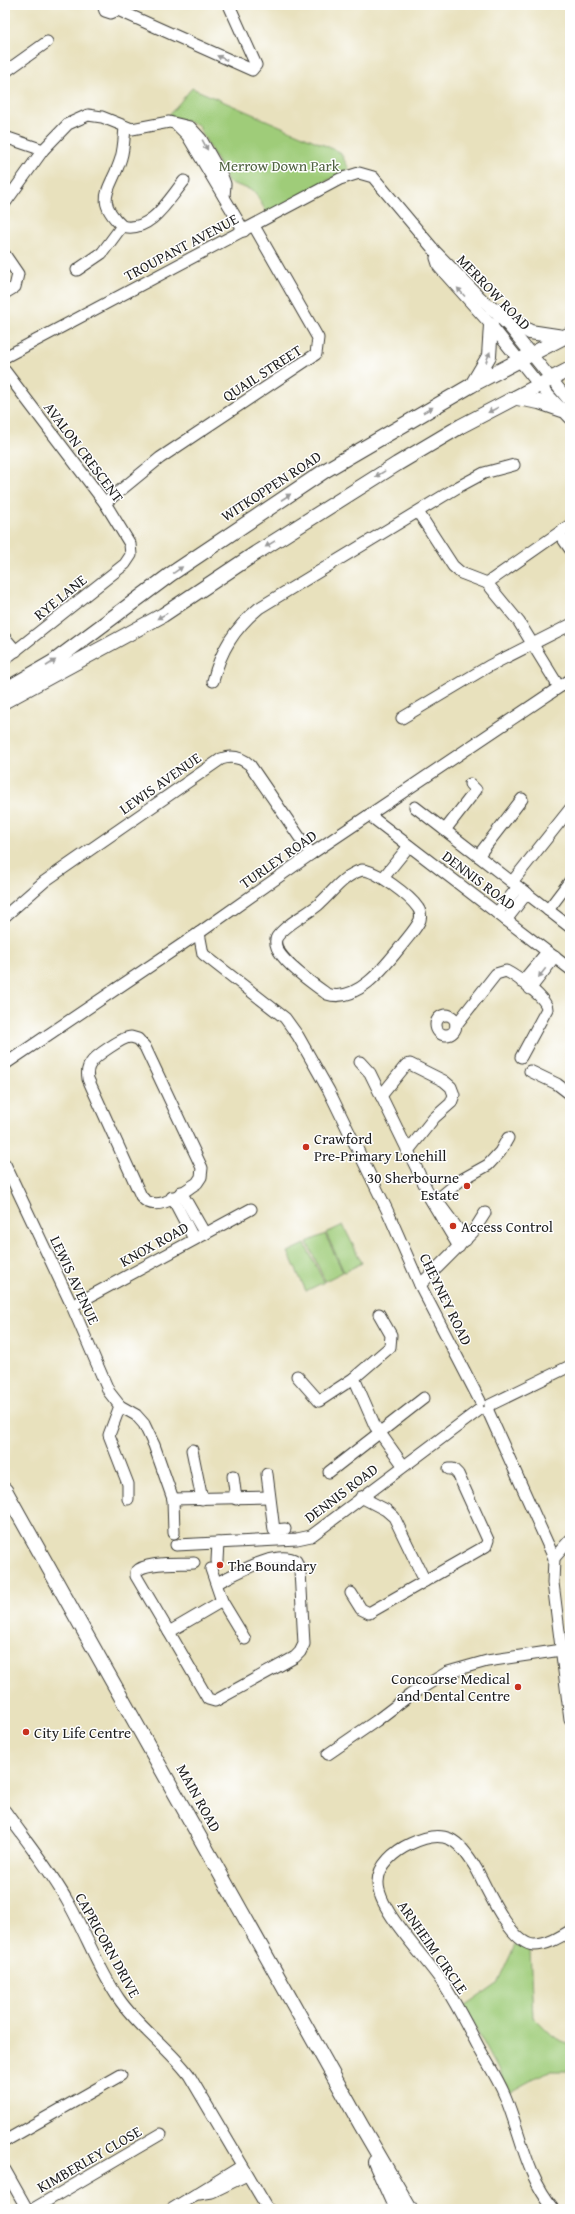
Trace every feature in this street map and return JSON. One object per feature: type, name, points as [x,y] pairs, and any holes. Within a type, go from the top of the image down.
[{"type":"main road","points":[[492,308],[515,325],[530,332],[567,336]]},
{"type":"main road","points":[[472,385],[489,356],[491,325]]},
{"type":"main road","name":"WITKOPPEN ROAD","points":[[5,690],[53,662],[178,570],[326,470],[472,385],[567,336]]},
{"type":"main road","points":[[5,701],[163,615],[263,548],[397,464],[461,426],[570,369]]},
{"type":"main road","points":[[517,398],[539,402],[567,410]]},
{"type":"main road","name":"MAIN ROAD","points":[[5,1490],[361,2125],[410,2209]]},
{"type":"main road","name":"MAIN ROAD","points":[[361,2125],[396,2209]]},
{"type":"street","points":[[103,5],[105,11],[109,13],[118,8],[252,70],[256,65],[229,5]]},
{"type":"street","points":[[5,72],[47,42]]},
{"type":"street","points":[[5,203],[43,150],[68,124],[83,116],[102,117],[132,129],[169,122],[190,127],[201,139],[222,176],[225,184],[224,197],[244,231]]},
{"type":"street","points":[[125,127],[121,159],[105,197],[108,212],[122,226],[134,227],[148,221],[159,212],[184,181]]},
{"type":"street","points":[[5,137],[43,150]]},
{"type":"street","name":"TROUPANT AVENUE","points":[[5,357],[340,179],[359,173],[373,176]]},
{"type":"street","name":"MERROW ROAD","points":[[373,176],[435,251],[492,308],[526,358]]},
{"type":"street","points":[[78,270],[102,253],[122,226]]},
{"type":"street","name":"QUAIL STREET","points":[[105,503],[160,458],[316,354],[318,338],[254,226]]},
{"type":"street","name":"MERROW ROAD","points":[[435,251],[439,267],[491,325],[526,358]]},
{"type":"street","points":[[5,255],[18,274],[15,287],[5,293]]},
{"type":"street","points":[[526,358],[552,378],[567,410]]},
{"type":"street","points":[[526,358],[539,384],[567,410]]},
{"type":"street","name":"AVALON CRESCENT","points":[[5,370],[105,503],[130,544],[131,555]]},
{"type":"street","points":[[213,681],[218,662],[226,646],[244,620],[259,608],[470,480],[484,473],[514,465]]},
{"type":"street","points":[[418,512],[447,559],[457,570],[487,583],[511,611],[533,643],[559,687]]},
{"type":"street","points":[[487,583],[570,525]]},
{"type":"street","points":[[559,533],[570,549]]},
{"type":"street","name":"RYE LANE","points":[[5,659],[125,564],[131,555]]},
{"type":"street","points":[[402,718],[489,666],[570,625]]},
{"type":"street","points":[[5,638],[16,651]]},
{"type":"street","name":"TURLEY ROAD","points":[[5,1064],[311,854],[570,680]]},
{"type":"street","name":"LEWIS AVENUE","points":[[5,916],[45,881],[221,759],[228,756],[243,759],[250,766],[311,854]]},
{"type":"street","points":[[445,830],[476,790],[470,784]]},
{"type":"street","points":[[478,856],[522,799]]},
{"type":"street","points":[[415,806],[570,927]]},
{"type":"street","points":[[497,913],[519,888],[570,810]]},
{"type":"street","name":"DENNIS ROAD","points":[[369,815],[570,969]]},
{"type":"street","points":[[386,880],[412,848]]},
{"type":"street","points":[[368,870],[386,880],[418,908],[420,920],[372,980],[344,994],[332,996],[293,968],[280,952],[276,944],[278,935],[323,901],[345,878],[353,873],[368,870]]},
{"type":"street","points":[[548,910],[570,881]]},
{"type":"street","points":[[506,920],[519,888]]},
{"type":"street","name":"CHEYNEY ROAD","points":[[198,933],[203,954],[285,1018],[298,1036],[329,1091],[387,1210],[420,1285],[484,1407],[554,1558]]},
{"type":"street","points":[[526,986],[551,954]]},
{"type":"street","points":[[456,1025],[496,974],[506,971],[545,1001],[547,1009],[521,1057]]},
{"type":"street","points":[[124,1038],[135,1038],[143,1044],[202,1168],[199,1180],[177,1195],[157,1205],[146,1202],[141,1196],[88,1079],[88,1070],[92,1061],[124,1038]]},
{"type":"street","points":[[360,1062],[370,1073],[407,1152],[433,1200],[462,1243]]},
{"type":"street","points":[[381,1096],[406,1066],[410,1064],[444,1081],[453,1091],[454,1098],[451,1103],[434,1118],[407,1152]]},
{"type":"street","points":[[530,1071],[557,1084],[570,1094]]},
{"type":"street","points":[[433,1200],[461,1180],[488,1164],[500,1152],[508,1138]]},
{"type":"street","name":"LEWIS AVENUE","points":[[5,1164],[72,1306],[109,1392],[120,1406]]},
{"type":"street","points":[[177,1195],[205,1234]]},
{"type":"street","points":[[177,1195],[194,1239]]},
{"type":"street","name":"KNOX ROAD","points":[[72,1306],[251,1209]]},
{"type":"street","points":[[420,1285],[478,1226],[485,1212]]},
{"type":"street","points":[[297,1376],[319,1401],[354,1378],[387,1351],[392,1343],[391,1335],[379,1314]]},
{"type":"street","name":"DENNIS ROAD","points":[[176,1545],[305,1538],[318,1531],[403,1465],[484,1407],[570,1366]]},
{"type":"street","points":[[354,1378],[379,1432],[403,1465]]},
{"type":"street","points":[[329,1472],[424,1398]]},
{"type":"street","points":[[128,1499],[128,1484],[109,1434],[120,1406],[136,1415],[148,1431],[173,1499],[174,1533]]},
{"type":"street","points":[[192,1450],[202,1499]]},
{"type":"street","points":[[351,1593],[361,1609],[369,1613],[484,1547],[488,1543],[458,1474],[453,1469],[449,1469]]},
{"type":"street","points":[[267,1474],[274,1530],[285,1529]]},
{"type":"street","points":[[233,1476],[236,1499]]},
{"type":"street","points":[[173,1499],[236,1499],[270,1497]]},
{"type":"street","points":[[361,1497],[386,1510],[394,1517],[425,1581]]},
{"type":"street","points":[[570,1540],[554,1558],[553,1583],[570,1719]]},
{"type":"street","points":[[214,1543],[215,1570],[222,1601],[245,1639]]},
{"type":"street","points":[[194,1563],[148,1566],[140,1568],[136,1572],[136,1576],[208,1699],[212,1701],[242,1687],[300,1652],[304,1641],[300,1571],[296,1561],[285,1559],[215,1570]]},
{"type":"street","points":[[169,1632],[222,1601]]},
{"type":"street","points":[[328,1754],[376,1721],[410,1695],[453,1670],[487,1661],[561,1650]]},
{"type":"street","name":"CAPRICORN DRIVE","points":[[6,1815],[32,1846],[57,1883],[83,1929],[117,1997],[131,2014],[181,2065],[268,2209]]},
{"type":"street","name":"ARNHEIM CIRCLE","points":[[554,2209],[548,2202],[523,2153],[505,2096],[444,1984],[401,1929],[384,1902],[378,1883],[380,1870],[396,1853],[410,1844],[429,1837],[442,1836],[453,1840],[466,1851],[509,1927],[525,1943],[538,1945],[547,1943],[570,1931]]},
{"type":"street","points":[[5,2142],[121,2075]]},
{"type":"street","name":"KIMBERLEY CLOSE","points":[[33,2209],[161,2134]]},
{"type":"street","points":[[5,2170],[27,2209]]},
{"type":"street","points":[[172,2209],[200,2194],[212,2192],[244,2171]]},
{"type":"green space","name":"Merrow Down Park","points":[[192,88],[340,152],[349,169],[267,213],[254,191],[228,182],[198,125],[169,115]]},
{"type":"green space","points":[[343,1225],[362,1263],[344,1272],[326,1233]]},
{"type":"green space","points":[[325,1234],[343,1272],[325,1281],[307,1242]]},
{"type":"green space","points":[[305,1244],[324,1282],[306,1291],[288,1252]]},
{"type":"green space","points":[[515,1945],[530,1949],[533,2017],[549,2033],[570,2046],[570,2071],[548,2071],[510,2092],[464,2006],[498,1982]]},
{"type":"place","name":"Crawford Pre-Primary Lonehill","points":[[306,1147]]},
{"type":"place","name":"30 Sherbourne Estate","points":[[467,1186]]},
{"type":"place","name":"Access Control","points":[[453,1226]]},
{"type":"place","name":"The Boundary","points":[[220,1565]]},
{"type":"place","name":"Concourse Medical and Dental Centre","points":[[518,1687]]},
{"type":"place","name":"City Life Centre","points":[[26,1732]]}]
